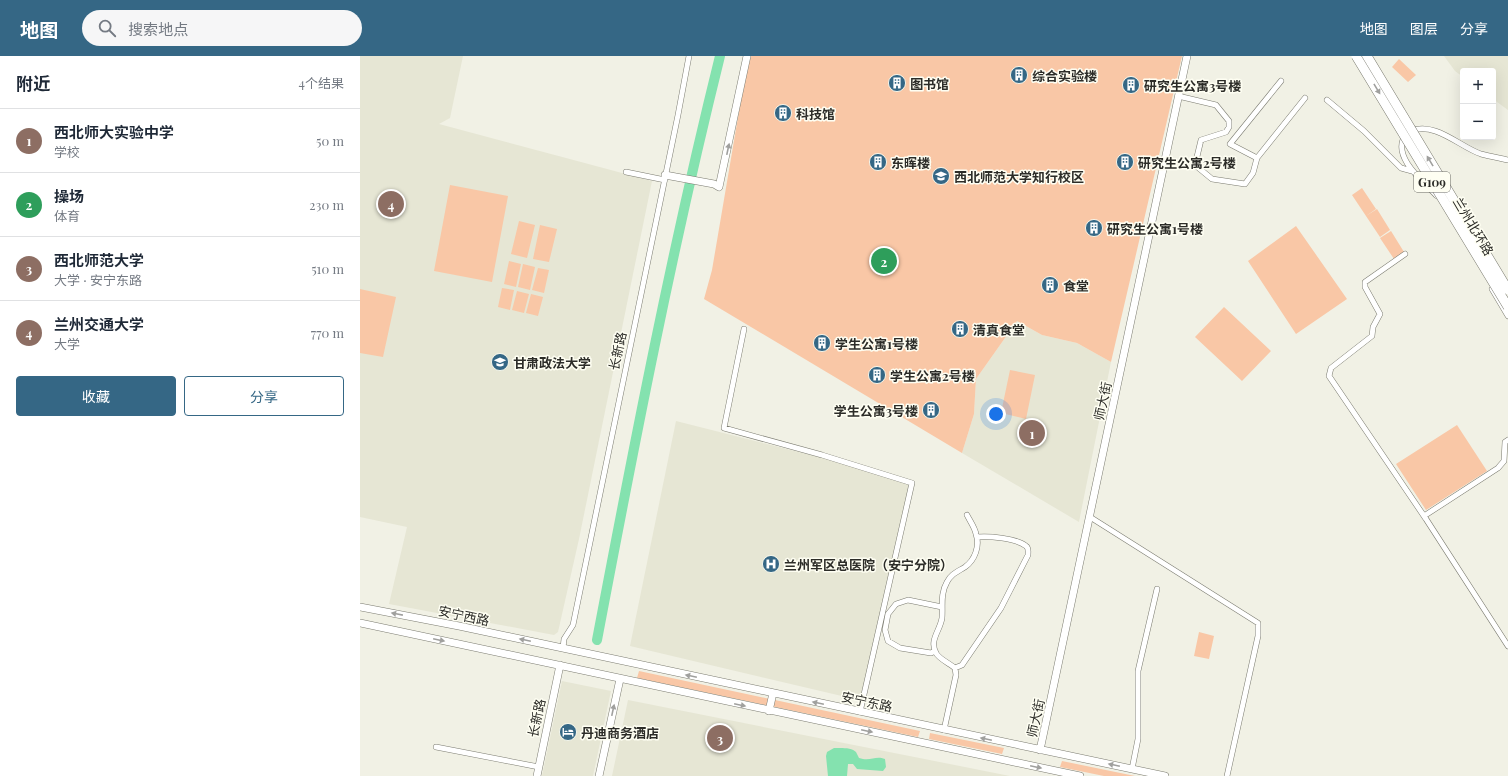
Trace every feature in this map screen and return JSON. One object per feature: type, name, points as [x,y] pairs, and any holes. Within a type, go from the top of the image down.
[{"type":"highway","name":"兰州北环路","points":[[1356,56],[1506,307]]},
{"type":"highway","name":"兰州北环路","points":[[1367,56],[1508,290]]},
{"type":"main road","points":[[665,178],[703,182],[720,187],[747,56]]},
{"type":"main road","name":"师大街","points":[[1040,750],[1187,56]]},
{"type":"main road","name":"安宁西路","points":[[360,607],[563,648]]},
{"type":"main road","points":[[360,623],[560,665],[620,680],[1080,776]]},
{"type":"main road","name":"安宁东路","points":[[563,648],[1166,776]]},
{"type":"main road","name":"长新路","points":[[537,776],[560,665]]},
{"type":"main road","points":[[599,776],[620,680]]},
{"type":"main road","points":[[769,711],[772,693]]},
{"type":"street","name":"长新路","points":[[563,648],[564,639],[573,625],[689,56]]},
{"type":"street","points":[[1258,158],[1230,144],[1281,81]]},
{"type":"street","points":[[1178,96],[1216,105],[1229,121],[1229,127],[1226,132],[1201,140],[1195,165],[1212,179],[1245,184],[1253,172],[1258,158],[1305,98]]},
{"type":"street","points":[[1327,100],[1364,131],[1401,168],[1412,171]]},
{"type":"street","points":[[1508,160],[1479,153],[1454,139],[1436,132],[1416,130],[1407,133],[1402,140],[1402,149],[1407,164],[1437,196],[1460,228],[1506,307],[1508,316]]},
{"type":"street","points":[[626,172],[665,178]]},
{"type":"street","points":[[1405,254],[1365,282],[1365,287],[1380,314],[1373,327],[1372,336],[1331,368],[1329,376],[1424,516],[1508,646]]},
{"type":"street","points":[[744,329],[724,428],[912,482],[860,712]]},
{"type":"street","points":[[1424,516],[1498,468],[1504,462],[1505,442],[1508,440]]},
{"type":"street","points":[[944,730],[956,676],[955,668],[938,656],[935,651],[934,638],[941,621],[942,594],[947,582],[953,573],[966,566],[972,560],[976,552],[977,537],[967,515]]},
{"type":"street","points":[[1090,517],[1258,624],[1258,636],[1227,776]]},
{"type":"street","points":[[955,668],[962,665],[1001,608],[1028,555],[1028,549],[1026,546],[1018,543],[991,536],[977,537]]},
{"type":"street","points":[[1132,769],[1138,739],[1138,671],[1157,589]]},
{"type":"street","points":[[935,651],[931,653],[900,648],[888,641],[885,630],[888,614],[896,604],[908,600],[942,607]]},
{"type":"street","points":[[436,747],[539,767]]},
{"type":"shaded area","name":"甘肃政法大学","points":[[360,56],[463,56],[450,118],[439,124],[652,181],[579,539],[558,632],[554,635],[389,604],[407,527],[360,517]]},
{"type":"shaded area","name":"西北师范大学知行校区","points":[[751,56],[1182,56],[1111,362],[1077,343],[1042,335],[1017,321],[976,379],[974,414],[962,453],[704,299],[712,270],[744,82]]},
{"type":"shaded area","points":[[1444,56],[1508,56],[1508,110],[1496,101],[1496,68],[1460,68],[1460,75],[1455,71]]},
{"type":"shaded area","points":[[1399,59],[1416,75],[1408,82],[1392,67]]},
{"type":"shaded area","points":[[450,185],[508,196],[492,282],[434,271]]},
{"type":"shaded area","points":[[1362,188],[1376,209],[1366,216],[1352,195]]},
{"type":"shaded area","points":[[1377,209],[1390,230],[1380,237],[1366,216]]},
{"type":"shaded area","points":[[519,221],[535,225],[527,258],[511,254]]},
{"type":"shaded area","points":[[540,225],[557,229],[549,262],[533,259]]},
{"type":"shaded area","points":[[1296,226],[1347,299],[1296,334],[1248,261]]},
{"type":"shaded area","points":[[1391,231],[1404,252],[1394,259],[1380,238]]},
{"type":"shaded area","points":[[509,261],[521,264],[516,287],[504,284]]},
{"type":"shaded area","points":[[523,264],[535,267],[530,290],[518,287]]},
{"type":"shaded area","points":[[538,268],[549,270],[544,293],[532,290]]},
{"type":"shaded area","points":[[502,288],[514,290],[510,310],[498,307]]},
{"type":"shaded area","points":[[360,289],[396,297],[383,357],[360,353]]},
{"type":"shaded area","points":[[517,291],[529,294],[524,313],[512,310]]},
{"type":"shaded area","points":[[531,294],[543,297],[538,316],[526,313]]},
{"type":"shaded area","points":[[1224,307],[1271,351],[1242,381],[1195,337]]},
{"type":"shaded area","points":[[1017,321],[1042,335],[1077,343],[1111,362],[1079,522],[962,453],[974,414],[976,379]]},
{"type":"shaded area","points":[[1010,370],[1035,375],[1026,419],[1001,413]]},
{"type":"shaded area","name":"兰州军区总医院（安宁分院）","points":[[676,421],[914,481],[863,701],[630,646]]},
{"type":"shaded area","points":[[1457,425],[1487,471],[1426,510],[1396,464]]},
{"type":"shaded area","points":[[1199,632],[1214,636],[1209,659],[1194,656]]},
{"type":"shaded area","points":[[639,671],[920,731],[918,737],[637,678]]},
{"type":"shaded area","points":[[562,681],[611,691],[593,776],[542,776]]},
{"type":"shaded area","points":[[628,700],[1010,776],[612,776]]},
{"type":"shaded area","points":[[930,733],[1004,748],[1002,754],[929,739]]},
{"type":"shaded area","points":[[834,748],[852,749],[856,752],[859,758],[863,759],[885,759],[886,767],[883,771],[857,769],[853,764],[848,764],[847,776],[828,776],[826,756],[827,752]]},
{"type":"shaded area","points":[[1062,761],[1135,776],[1104,776],[1060,767]]},
{"type":"waterway","points":[[597,640],[670,274],[702,129],[720,56]]},
{"type":"place","name":"综合实验楼","points":[[1019,75]]},
{"type":"place","name":"图书馆","points":[[897,83]]},
{"type":"place","name":"研究生公寓3号楼","points":[[1131,85]]},
{"type":"place","name":"科技馆","points":[[783,113]]},
{"type":"place","name":"东晖楼","points":[[878,162]]},
{"type":"place","name":"研究生公寓2号楼","points":[[1125,162]]},
{"type":"place","name":"西北师范大学知行校区","points":[[941,176]]},
{"type":"place","name":"兰州交通大学","points":[[391,204]]},
{"type":"place","name":"研究生公寓1号楼","points":[[1094,228]]},
{"type":"place","name":"操场","points":[[884,261]]},
{"type":"place","name":"食堂","points":[[1050,285]]},
{"type":"place","name":"清真食堂","points":[[960,329]]},
{"type":"place","name":"学生公寓1号楼","points":[[822,343]]},
{"type":"place","name":"甘肃政法大学","points":[[500,362]]},
{"type":"place","name":"学生公寓2号楼","points":[[877,375]]},
{"type":"place","name":"学生公寓3号楼","points":[[931,410]]},
{"type":"place","name":"西北师大实验中学","points":[[1032,433]]},
{"type":"place","name":"兰州军区总医院（安宁分院）","points":[[771,564]]},
{"type":"place","name":"丹迪商务酒店","points":[[568,732]]},
{"type":"place","name":"西北师范大学","points":[[720,738]]}]
